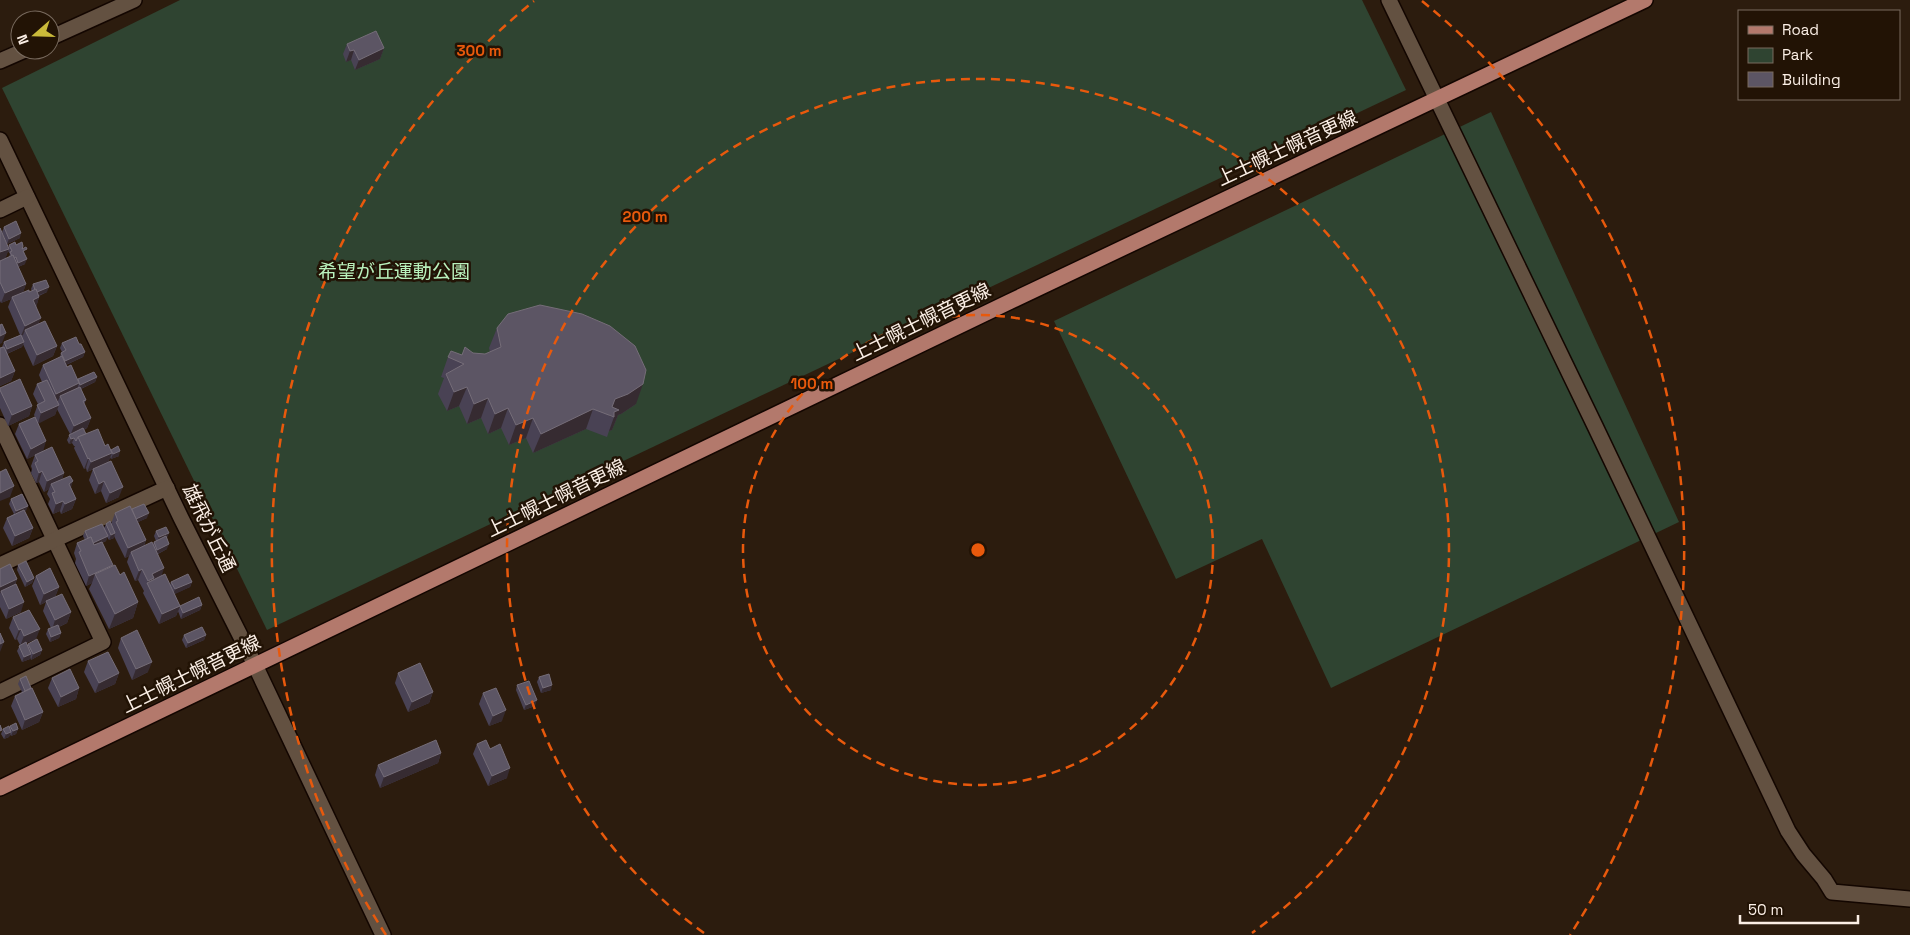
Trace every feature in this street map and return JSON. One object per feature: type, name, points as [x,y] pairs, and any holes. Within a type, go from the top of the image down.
[{"type":"main road","name":"上士幌士幌音更線","points":[[0,788],[1026,294],[1645,0]]},
{"type":"street","points":[[60,33],[134,0]]},
{"type":"street","points":[[1389,0],[1596,426],[1788,831],[1832,892],[1910,899]]},
{"type":"street","name":"雄飛が丘通","points":[[0,140],[167,488],[256,665],[383,935]]},
{"type":"street","points":[[0,210],[27,197]]},
{"type":"street","points":[[0,425],[5,449],[55,540],[103,642],[0,692]]},
{"type":"street","points":[[0,565],[167,488]]},
{"type":"green space","name":"希望が丘運動公園","points":[[180,0],[1362,0],[1406,90],[267,630],[2,88]]},
{"type":"green space","points":[[1491,112],[1679,522],[1331,688],[1262,539],[1176,579],[1054,321]]},
{"type":"building","points":[[376,31],[384,48],[359,60],[354,50],[350,51],[347,44]]},
{"type":"building","points":[[16,221],[21,233],[9,239],[4,227]]},
{"type":"building","points":[[0,228],[9,249],[0,252]]},
{"type":"building","points":[[15,242],[16,245],[22,242],[22,249],[26,247],[27,249],[23,251],[27,259],[18,263],[16,257],[14,258],[10,252],[12,251],[9,245]]},
{"type":"building","points":[[13,255],[26,284],[5,293],[0,282],[0,261]]},
{"type":"building","points":[[46,280],[49,287],[37,292],[33,284]]},
{"type":"building","points":[[36,289],[39,297],[33,300],[41,318],[25,326],[12,297]]},
{"type":"building","points":[[540,305],[582,314],[610,326],[635,346],[646,370],[643,384],[628,394],[615,399],[612,407],[619,410],[614,412],[614,417],[593,409],[541,434],[533,418],[516,425],[508,408],[495,414],[488,398],[474,404],[467,387],[454,392],[446,374],[464,364],[448,357],[451,351],[462,355],[465,347],[473,353],[485,354],[501,347],[497,328],[508,314]]},
{"type":"building","points":[[45,321],[57,346],[37,355],[25,330]]},
{"type":"building","points":[[2,324],[6,333],[0,336],[0,325]]},
{"type":"building","points":[[21,335],[24,342],[7,349],[4,342]]},
{"type":"building","points":[[76,337],[85,352],[65,361],[61,353],[66,350],[62,343]]},
{"type":"building","points":[[4,347],[15,371],[0,378],[0,348]]},
{"type":"building","points":[[62,356],[67,367],[71,365],[79,383],[56,394],[43,365]]},
{"type":"building","points":[[94,372],[97,377],[80,385],[78,379]]},
{"type":"building","points":[[20,379],[32,406],[12,415],[0,388]]},
{"type":"building","points":[[47,380],[59,405],[41,413],[37,405],[45,401],[37,384]]},
{"type":"building","points":[[80,387],[86,400],[83,401],[91,418],[74,426],[60,396]]},
{"type":"building","points":[[35,417],[46,441],[31,449],[19,424]]},
{"type":"building","points":[[83,428],[86,434],[78,437],[76,441],[74,438],[71,439],[69,435]]},
{"type":"building","points":[[98,429],[105,446],[108,444],[112,453],[91,462],[78,437]]},
{"type":"building","points":[[118,446],[120,451],[113,454],[111,450]]},
{"type":"building","points":[[52,447],[64,473],[47,481],[42,471],[39,473],[35,463],[38,461],[35,455]]},
{"type":"building","points":[[111,461],[123,487],[110,493],[104,481],[99,484],[93,469]]},
{"type":"building","points":[[6,469],[14,486],[0,493],[0,472]]},
{"type":"building","points":[[70,476],[73,481],[69,484],[76,499],[65,504],[63,501],[56,504],[52,493],[55,492],[51,484]]},
{"type":"building","points":[[22,494],[28,506],[16,511],[11,499]]},
{"type":"building","points":[[144,504],[149,513],[136,519],[132,509]]},
{"type":"building","points":[[130,506],[146,540],[128,548],[116,522],[118,521],[115,513]]},
{"type":"building","points":[[24,510],[33,528],[15,536],[7,518]]},
{"type":"building","points":[[110,521],[115,533],[111,535],[106,524]]},
{"type":"building","points":[[102,524],[108,536],[93,543],[91,537],[88,538],[85,531]]},
{"type":"building","points":[[166,527],[169,533],[159,537],[156,531]]},
{"type":"building","points":[[166,536],[169,544],[157,550],[154,542]]},
{"type":"building","points":[[91,537],[94,545],[102,542],[113,565],[89,576],[77,543]]},
{"type":"building","points":[[152,542],[164,568],[152,574],[154,578],[148,581],[142,569],[139,571],[131,552]]},
{"type":"building","points":[[26,561],[34,578],[27,582],[18,565]]},
{"type":"building","points":[[10,564],[17,579],[0,587],[0,569]]},
{"type":"building","points":[[115,565],[120,575],[124,572],[138,602],[115,614],[95,574]]},
{"type":"building","points":[[50,568],[59,587],[44,594],[36,576]]},
{"type":"building","points":[[165,574],[180,606],[162,614],[147,583]]},
{"type":"building","points":[[188,574],[192,582],[175,589],[171,582]]},
{"type":"building","points":[[16,584],[24,602],[9,609],[1,591]]},
{"type":"building","points":[[62,594],[71,612],[55,620],[46,601]]},
{"type":"building","points":[[199,597],[202,605],[183,613],[180,606]]},
{"type":"building","points":[[29,610],[40,629],[24,636],[13,617]]},
{"type":"building","points":[[58,625],[61,633],[51,637],[48,629]]},
{"type":"building","points":[[202,627],[206,635],[188,643],[184,635]]},
{"type":"building","points":[[137,630],[152,662],[136,669],[121,638]]},
{"type":"building","points":[[0,633],[4,642],[0,644]]},
{"type":"building","points":[[37,639],[42,650],[33,654],[28,644]]},
{"type":"building","points":[[26,642],[31,654],[24,657],[19,646]]},
{"type":"building","points":[[108,652],[119,673],[99,683],[88,661]]},
{"type":"building","points":[[420,663],[433,692],[412,702],[398,673]]},
{"type":"building","points":[[70,669],[79,688],[61,697],[52,678]]},
{"type":"building","points":[[549,674],[552,685],[543,688],[539,677]]},
{"type":"building","points":[[26,676],[31,688],[25,691],[20,679]]},
{"type":"building","points":[[529,681],[537,700],[526,705],[517,685]]},
{"type":"building","points":[[32,688],[43,712],[25,720],[15,696]]},
{"type":"building","points":[[496,688],[506,710],[493,716],[483,693]]},
{"type":"building","points":[[16,723],[18,729],[13,731],[10,726]]},
{"type":"building","points":[[9,726],[11,732],[6,734],[3,729]]},
{"type":"building","points":[[436,740],[441,753],[384,777],[378,765]]},
{"type":"building","points":[[486,740],[490,749],[500,744],[510,768],[492,776],[477,744]]}]
